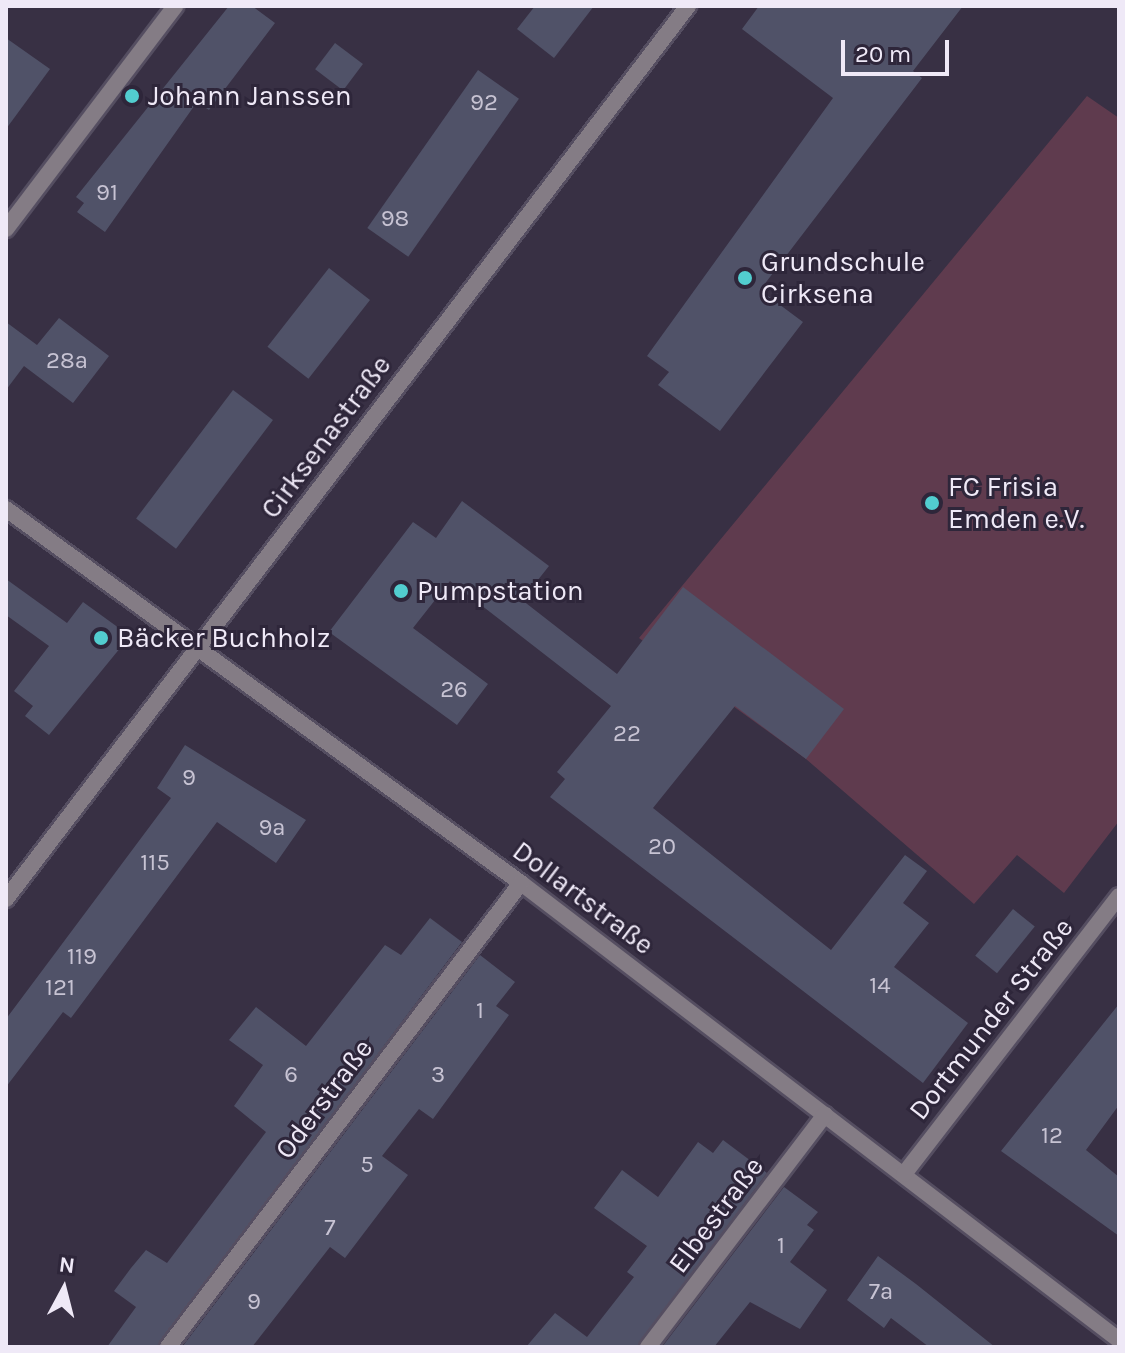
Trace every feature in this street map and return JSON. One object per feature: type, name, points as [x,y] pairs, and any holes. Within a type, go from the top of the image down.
[{"type":"street","points":[[6,229],[175,6]]},
{"type":"street","name":"Cirksenastraße","points":[[6,899],[688,6]]},
{"type":"street","name":"Dollartstraße","points":[[6,509],[521,883],[904,1174],[1118,1344]]},
{"type":"street","name":"Oderstraße","points":[[168,1347],[521,883]]},
{"type":"street","name":"Dortmunder Straße","points":[[904,1174],[1119,896]]},
{"type":"street","name":"Elbestraße","points":[[648,1347],[825,1115]]},
{"type":"shaded area","name":"FC Frisia Emden e.V.","points":[[1087,96],[1119,118],[1119,821],[1064,893],[1017,855],[974,904],[806,759],[639,638]]},
{"type":"building","points":[[229,6],[252,6],[275,23],[209,110],[197,102],[105,232],[77,212],[84,203],[76,197]]},
{"type":"building","points":[[535,6],[594,6],[554,58],[517,29]]},
{"type":"building","points":[[759,6],[963,6],[913,71],[922,78],[760,290],[803,322],[720,431],[658,385],[669,372],[647,356],[833,98],[742,29]]},
{"type":"building","points":[[6,38],[50,69],[6,129]]},
{"type":"building","points":[[335,43],[363,64],[343,90],[315,69]]},
{"type":"building","points":[[478,70],[519,99],[408,257],[367,228]]},
{"type":"building","points":[[329,268],[370,300],[308,379],[267,347]]},
{"type":"building","points":[[59,318],[109,356],[73,403],[24,366],[6,390],[6,322],[37,345]]},
{"type":"building","points":[[233,390],[273,420],[176,549],[136,519]]},
{"type":"building","points":[[462,501],[549,566],[522,600],[617,674],[683,587],[844,709],[806,759],[735,706],[653,808],[831,950],[905,855],[927,871],[903,903],[929,923],[894,967],[968,1023],[923,1083],[550,797],[565,779],[557,772],[611,706],[450,581],[413,628],[488,684],[457,725],[329,632],[413,522],[436,538]]},
{"type":"building","points":[[6,579],[67,623],[83,602],[130,636],[49,735],[25,716],[33,706],[14,691],[49,646],[6,615]]},
{"type":"building","points":[[185,745],[306,820],[276,863],[217,822],[71,1018],[63,1012],[6,1087],[6,1019],[171,798],[157,788]]},
{"type":"building","points":[[1013,909],[1035,927],[997,973],[975,956]]},
{"type":"building","points":[[430,918],[462,942],[157,1347],[107,1347],[136,1307],[114,1291],[131,1268],[146,1250],[167,1263],[266,1132],[234,1106],[263,1065],[229,1040],[256,1007],[306,1046],[385,945],[401,955]]},
{"type":"building","points":[[480,955],[515,982],[496,1006],[509,1015],[433,1119],[419,1109],[382,1156],[408,1175],[345,1258],[330,1247],[252,1347],[182,1347]]},
{"type":"building","points":[[1119,1004],[1119,1105],[1086,1150],[1119,1177],[1119,1236],[1001,1151]]},
{"type":"building","points":[[723,1140],[767,1173],[637,1347],[526,1347],[555,1313],[587,1337],[634,1277],[627,1272],[647,1246],[594,1208],[622,1170],[658,1197],[698,1142],[713,1153]]},
{"type":"building","points":[[784,1187],[818,1212],[807,1225],[814,1230],[790,1262],[827,1290],[800,1329],[750,1302],[714,1347],[662,1347]]},
{"type":"building","points":[[878,1256],[995,1347],[929,1347],[891,1318],[884,1328],[847,1300]]},
{"type":"place","name":"Johann Janssen","points":[[132,96]]},
{"type":"place","name":"Grundschule Cirksena","points":[[745,278]]},
{"type":"place","name":"FC Frisia Emden e.V.","points":[[932,503]]},
{"type":"place","name":"Pumpstation","points":[[401,591]]},
{"type":"place","name":"Bäcker Buchholz","points":[[101,638]]}]
